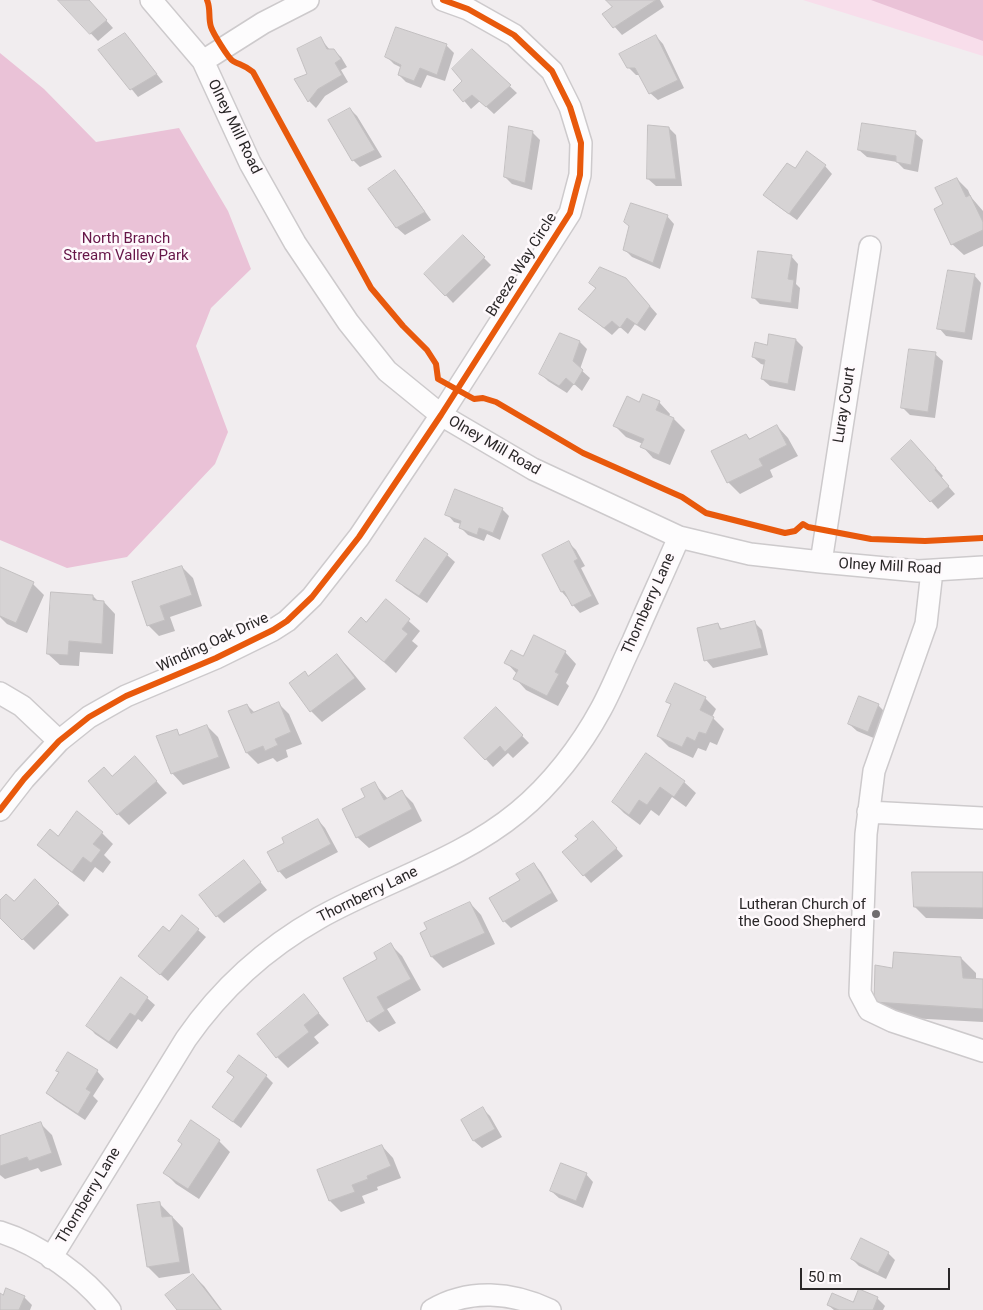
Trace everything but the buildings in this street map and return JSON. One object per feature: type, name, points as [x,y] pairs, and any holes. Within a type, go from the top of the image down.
[{"type":"street","name":"Olney Mill Road","points":[[151,0],[202,60],[250,163],[295,243],[348,322],[387,371],[440,415],[533,468],[679,538],[750,554],[821,562],[918,571],[983,568]]},
{"type":"street","points":[[202,60],[308,0]]},
{"type":"street","name":"Breeze Way Circle","points":[[440,415],[570,212],[580,175],[580,143],[570,107],[552,71],[514,35],[468,9],[443,0]]},
{"type":"street","name":"Luray Court","points":[[821,562],[870,247]]},
{"type":"street","name":"Winding Oak Drive","points":[[0,810],[24,779],[59,741],[89,717],[126,696],[216,658],[273,630],[287,621],[312,597],[359,537],[440,415]]},
{"type":"street","name":"Thornberry Lane","points":[[51,1258],[186,1038],[202,1016],[232,984],[278,944],[321,917],[457,852],[500,826],[520,810],[553,777],[578,746],[602,709],[679,538]]},
{"type":"street","points":[[932,571],[926,624],[874,771],[866,834],[860,993],[869,1010],[892,1021],[983,1051]]},
{"type":"street","points":[[0,693],[22,706],[59,741]]},
{"type":"street","points":[[868,812],[983,818]]},
{"type":"street","points":[[0,1232],[28,1244],[51,1258],[88,1286],[110,1310]]},
{"type":"street","points":[[432,1310],[460,1298],[487,1294],[519,1297],[550,1310]]},
{"type":"shaded area","points":[[803,0],[983,0],[983,56]]},
{"type":"green space","points":[[871,0],[983,0],[983,41]]},
{"type":"green space","name":"North Branch Stream Valley Park","points":[[0,53],[44,89],[96,142],[179,128],[228,211],[251,269],[211,308],[196,346],[228,432],[215,464],[127,557],[67,568],[0,540]]},
{"type":"cycle path","points":[[207,0],[211,27],[221,45],[233,61],[253,72],[371,288],[403,326],[427,350],[436,364],[438,379],[474,399],[483,398],[496,402],[583,453],[682,497],[706,513],[785,533],[795,531],[803,524],[808,527],[871,539],[925,541],[983,538]]},
{"type":"cycle path","points":[[0,810],[24,779],[59,741],[89,717],[126,696],[216,658],[273,630],[287,621],[312,597],[359,537],[441,415],[570,213],[580,175],[581,143],[570,107],[552,71],[514,35],[468,9],[443,0]]},
{"type":"place","name":"Lutheran Church of the Good Shepherd","points":[[876,914]]}]
